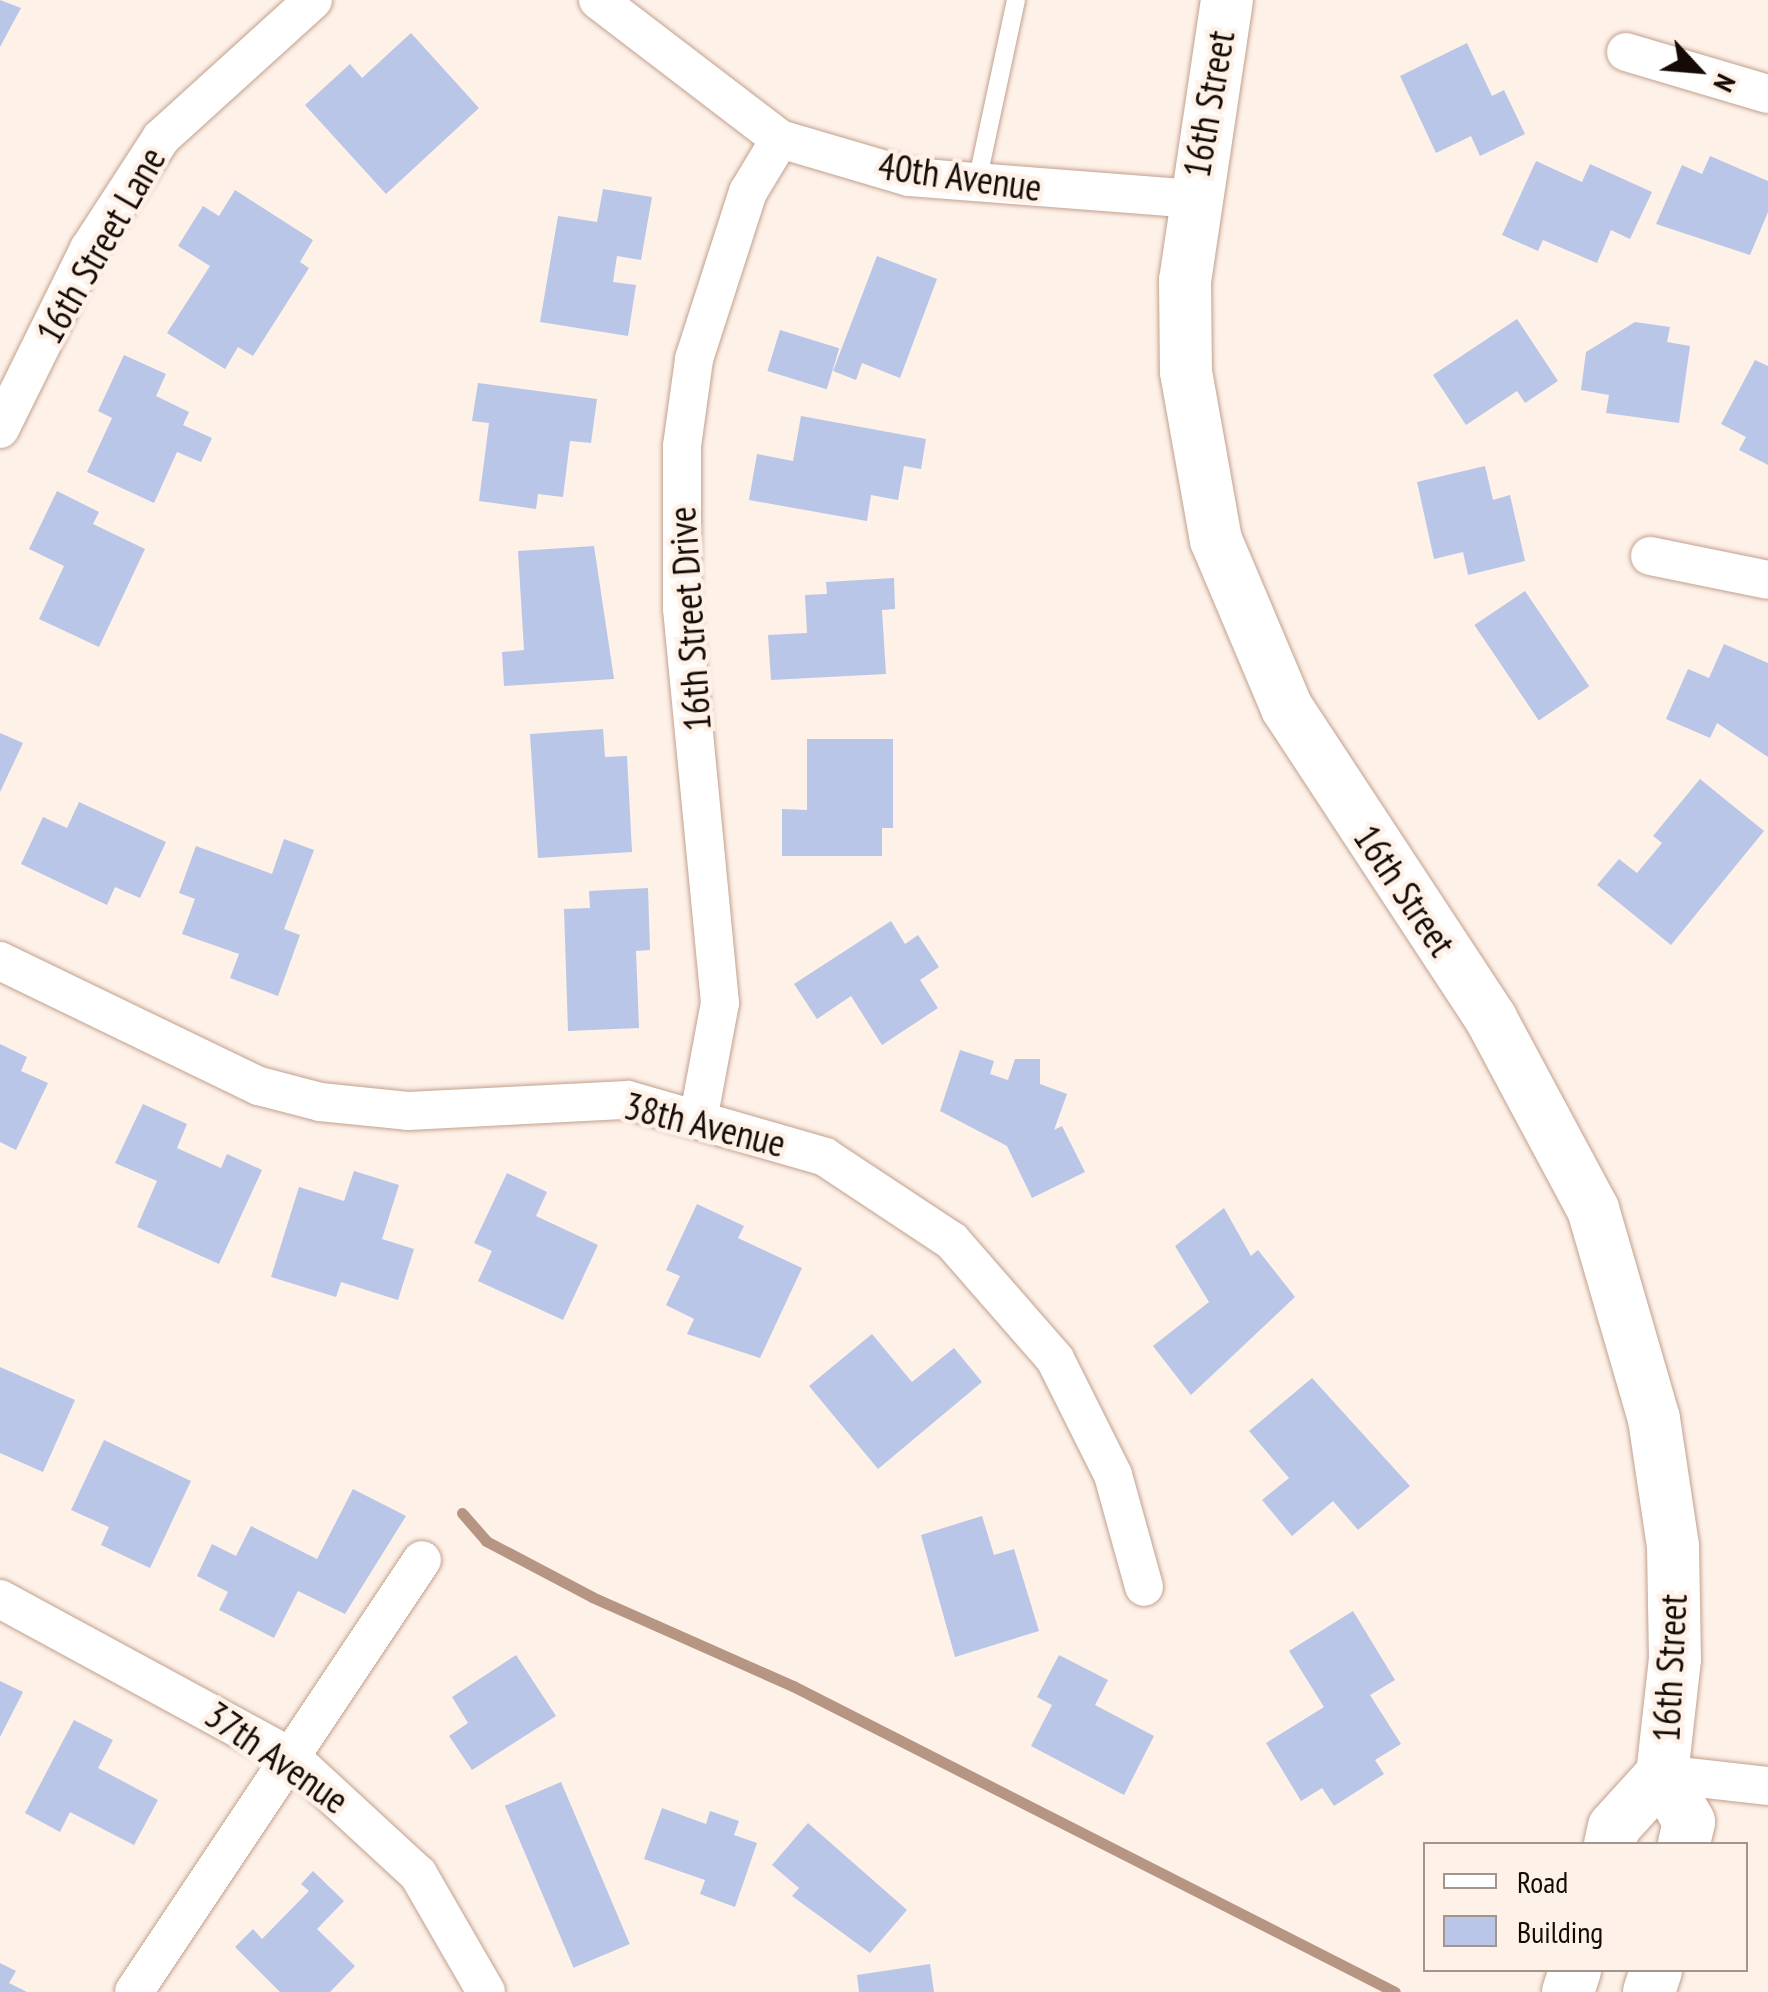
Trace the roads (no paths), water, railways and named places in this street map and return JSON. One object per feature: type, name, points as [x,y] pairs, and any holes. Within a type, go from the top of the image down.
[{"type":"main road","name":"16th Street","points":[[1227,0],[1192,200],[1186,372],[1194,439],[1247,626],[1287,708],[1540,1107],[1593,1210],[1654,1419],[1673,1546],[1676,1659],[1662,1774],[1614,1827],[1610,1842]]},
{"type":"main road","name":"16th Street","points":[[1662,1774],[1689,1822],[1684,1842]]},
{"type":"street","name":"16th Street Lane","points":[[0,429],[88,249],[162,138],[313,0]]},
{"type":"street","name":"40th Avenue","points":[[598,0],[780,139],[909,177],[1192,200]]},
{"type":"street","points":[[1626,52],[1768,94]]},
{"type":"street","name":"16th Street Drive","points":[[699,1114],[720,1004],[682,608],[682,446],[694,359],[748,192],[780,139]]},
{"type":"street","points":[[1650,556],[1768,580]]},
{"type":"street","name":"38th Avenue","points":[[0,961],[259,1086],[320,1102],[408,1111],[628,1100],[699,1114],[825,1157],[952,1240],[1007,1294],[1089,1419],[1144,1587]]},
{"type":"street","points":[[134,1992],[422,1560]]},
{"type":"street","name":"37th Avenue","points":[[0,1599],[291,1757],[418,1874],[486,1992]]},
{"type":"street","points":[[1662,1774],[1768,1786]]},
{"type":"lane","points":[[977,182],[1016,0]]},
{"type":"waterway","points":[[462,1513],[486,1541],[592,1597],[793,1686],[1395,1992]]}]
